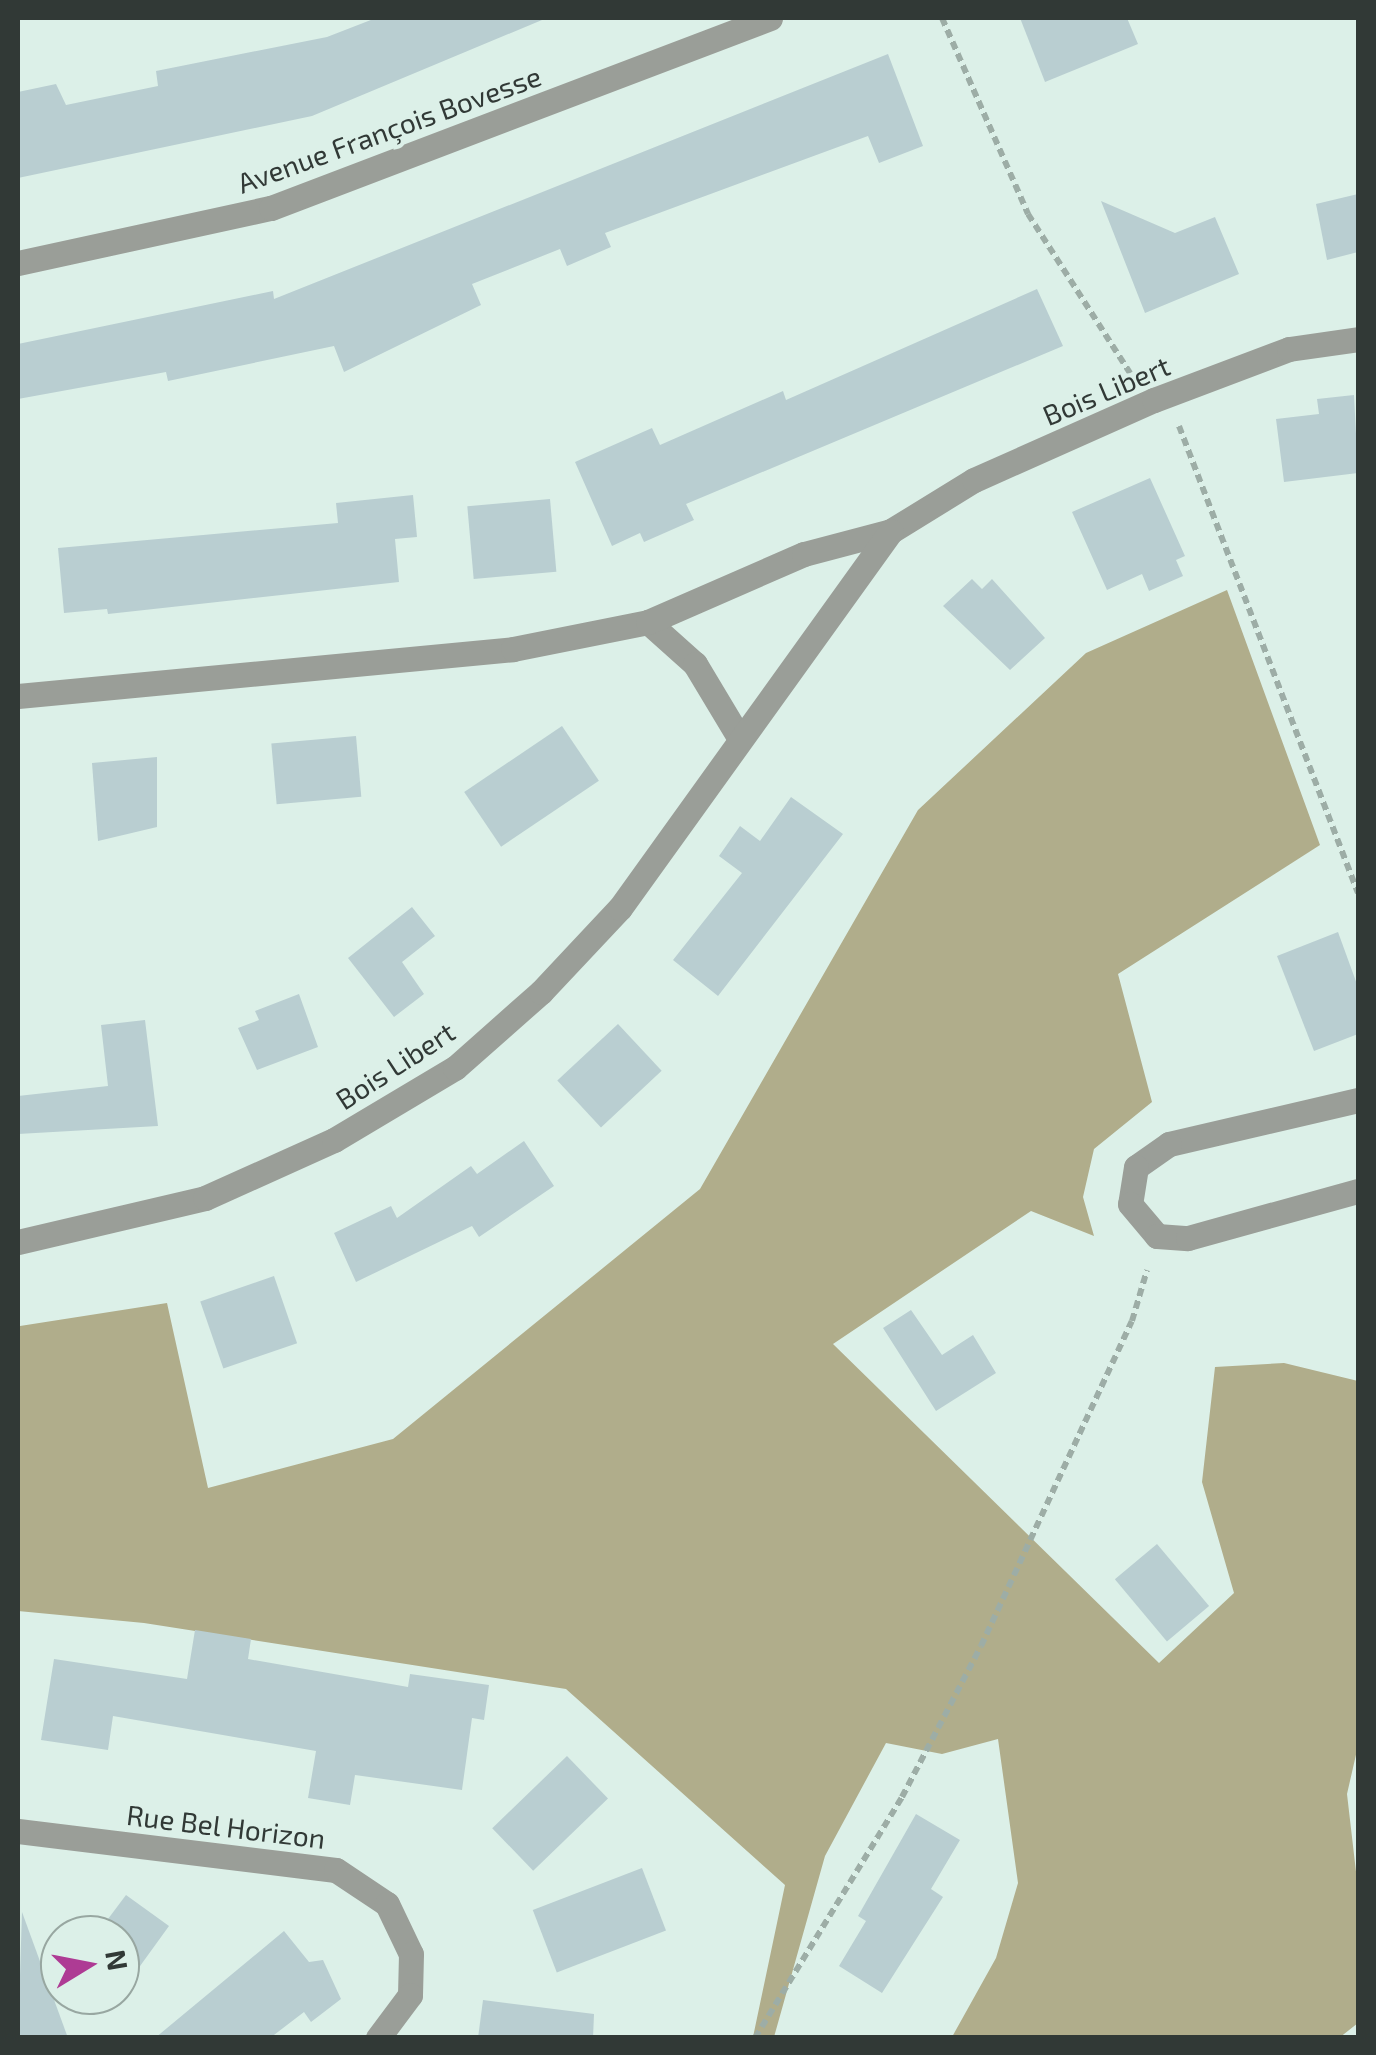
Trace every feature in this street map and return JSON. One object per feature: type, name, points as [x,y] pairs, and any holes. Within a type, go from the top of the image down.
[{"type":"street","name":"Avenue François Bovesse","points":[[18,263],[270,208],[770,18]]},
{"type":"street","name":"Bois Libert","points":[[18,696],[513,650],[648,622],[804,554],[891,532],[974,480],[1154,400],[1289,349],[1358,339]]},
{"type":"street","name":"Bois Libert","points":[[18,1242],[205,1198],[334,1140],[454,1068],[541,992],[620,908],[891,532]]},
{"type":"street","points":[[648,622],[695,664],[740,739]]},
{"type":"street","points":[[1358,1100],[1170,1144],[1136,1167],[1130,1204],[1157,1236],[1188,1238],[1358,1191]]},
{"type":"street","name":"Rue Bel Horizon","points":[[18,1832],[336,1870],[388,1904],[411,1954],[410,1996],[378,2038]]},
{"type":"path","points":[[942,18],[1028,214],[1130,374]]},
{"type":"path","points":[[1178,424],[1358,893]]},
{"type":"path","points":[[754,2038],[902,1797],[980,1646],[1132,1321],[1157,1236]]},
{"type":"shaded area","points":[[1227,590],[1320,845],[1118,974],[1152,1102],[1094,1149],[1083,1197],[1094,1236],[1031,1211],[833,1344],[1159,1663],[1234,1593],[1202,1482],[1215,1367],[1284,1363],[1358,1381],[1358,1746],[1347,1794],[1358,1889],[1358,2023],[1339,2038],[952,2037],[996,1958],[1018,1883],[998,1739],[942,1754],[886,1743],[825,1856],[774,2037],[753,2037],[785,1885],[566,1689],[144,1623],[18,1611],[20,1326],[167,1303],[208,1488],[393,1439],[700,1189],[918,810],[1086,653]]},
{"type":"building","points":[[376,18],[542,20],[312,116],[18,178],[18,92],[56,84],[66,105],[158,86],[156,71],[327,37]]},
{"type":"building","points":[[1020,18],[1127,18],[1138,44],[1045,82]]},
{"type":"building","points":[[888,54],[923,146],[879,163],[868,136],[605,233],[611,247],[567,266],[560,249],[472,284],[481,305],[344,372],[334,346],[168,381],[166,372],[18,399],[18,344],[273,291],[274,299]]},
{"type":"building","points":[[1358,194],[1358,252],[1327,260],[1316,204]]},
{"type":"building","points":[[1101,201],[1175,233],[1215,217],[1239,274],[1145,313]]},
{"type":"building","points":[[1037,289],[1063,346],[686,504],[694,520],[644,542],[640,533],[612,546],[575,462],[652,428],[660,445],[783,391],[786,400]]},
{"type":"building","points":[[1354,395],[1358,473],[1284,482],[1276,419],[1319,414],[1317,399]]},
{"type":"building","points":[[1150,478],[1185,556],[1176,560],[1183,576],[1149,591],[1142,574],[1107,590],[1072,512]]},
{"type":"building","points":[[413,495],[417,537],[395,539],[399,582],[108,614],[107,609],[64,613],[58,548],[338,523],[336,503]]},
{"type":"building","points":[[550,499],[556,572],[474,579],[467,506]]},
{"type":"building","points":[[972,579],[982,589],[992,579],[1045,638],[1010,670],[943,606]]},
{"type":"building","points":[[562,726],[599,781],[501,847],[464,792]]},
{"type":"building","points":[[356,736],[361,797],[277,804],[271,743]]},
{"type":"building","points":[[157,757],[157,827],[98,841],[92,763]]},
{"type":"building","points":[[791,797],[843,834],[718,996],[673,960],[742,873],[719,856],[740,826],[760,841]]},
{"type":"building","points":[[412,907],[435,936],[402,962],[424,994],[394,1017],[348,958]]},
{"type":"building","points":[[1338,932],[1358,987],[1358,1034],[1314,1051],[1277,956]]},
{"type":"building","points":[[299,994],[318,1047],[257,1070],[238,1028],[259,1020],[255,1011]]},
{"type":"building","points":[[145,1020],[158,1126],[18,1134],[18,1096],[108,1086],[101,1025]]},
{"type":"building","points":[[618,1024],[662,1071],[601,1127],[557,1081]]},
{"type":"building","points":[[524,1141],[554,1186],[479,1237],[472,1226],[356,1282],[334,1233],[391,1206],[397,1218],[471,1166],[477,1174]]},
{"type":"building","points":[[274,1276],[297,1343],[223,1369],[200,1301]]},
{"type":"building","points":[[911,1310],[942,1355],[973,1335],[996,1373],[936,1411],[883,1328]]},
{"type":"building","points":[[1157,1544],[1209,1606],[1167,1641],[1115,1579]]},
{"type":"building","points":[[195,1630],[251,1639],[248,1659],[408,1687],[410,1674],[489,1685],[484,1720],[472,1718],[462,1790],[355,1775],[350,1805],[308,1798],[316,1751],[113,1716],[108,1750],[41,1740],[54,1659],[187,1679]]},
{"type":"building","points":[[567,1756],[608,1798],[533,1871],[492,1828]]},
{"type":"building","points":[[916,1814],[960,1840],[931,1889],[943,1897],[882,1993],[839,1966],[866,1921],[858,1916]]},
{"type":"building","points":[[642,1868],[666,1931],[557,1972],[533,1910]]},
{"type":"building","points":[[126,1895],[169,1926],[140,1966],[140,1915],[111,1915]]},
{"type":"building","points":[[22,1912],[40,1961],[40,2015],[60,2015],[68,2038],[18,2038]]},
{"type":"building","points":[[284,1931],[309,1962],[323,1960],[341,1999],[311,2022],[304,2012],[270,2038],[155,2038]]},
{"type":"building","points":[[483,2000],[594,2014],[593,2038],[478,2038]]}]
